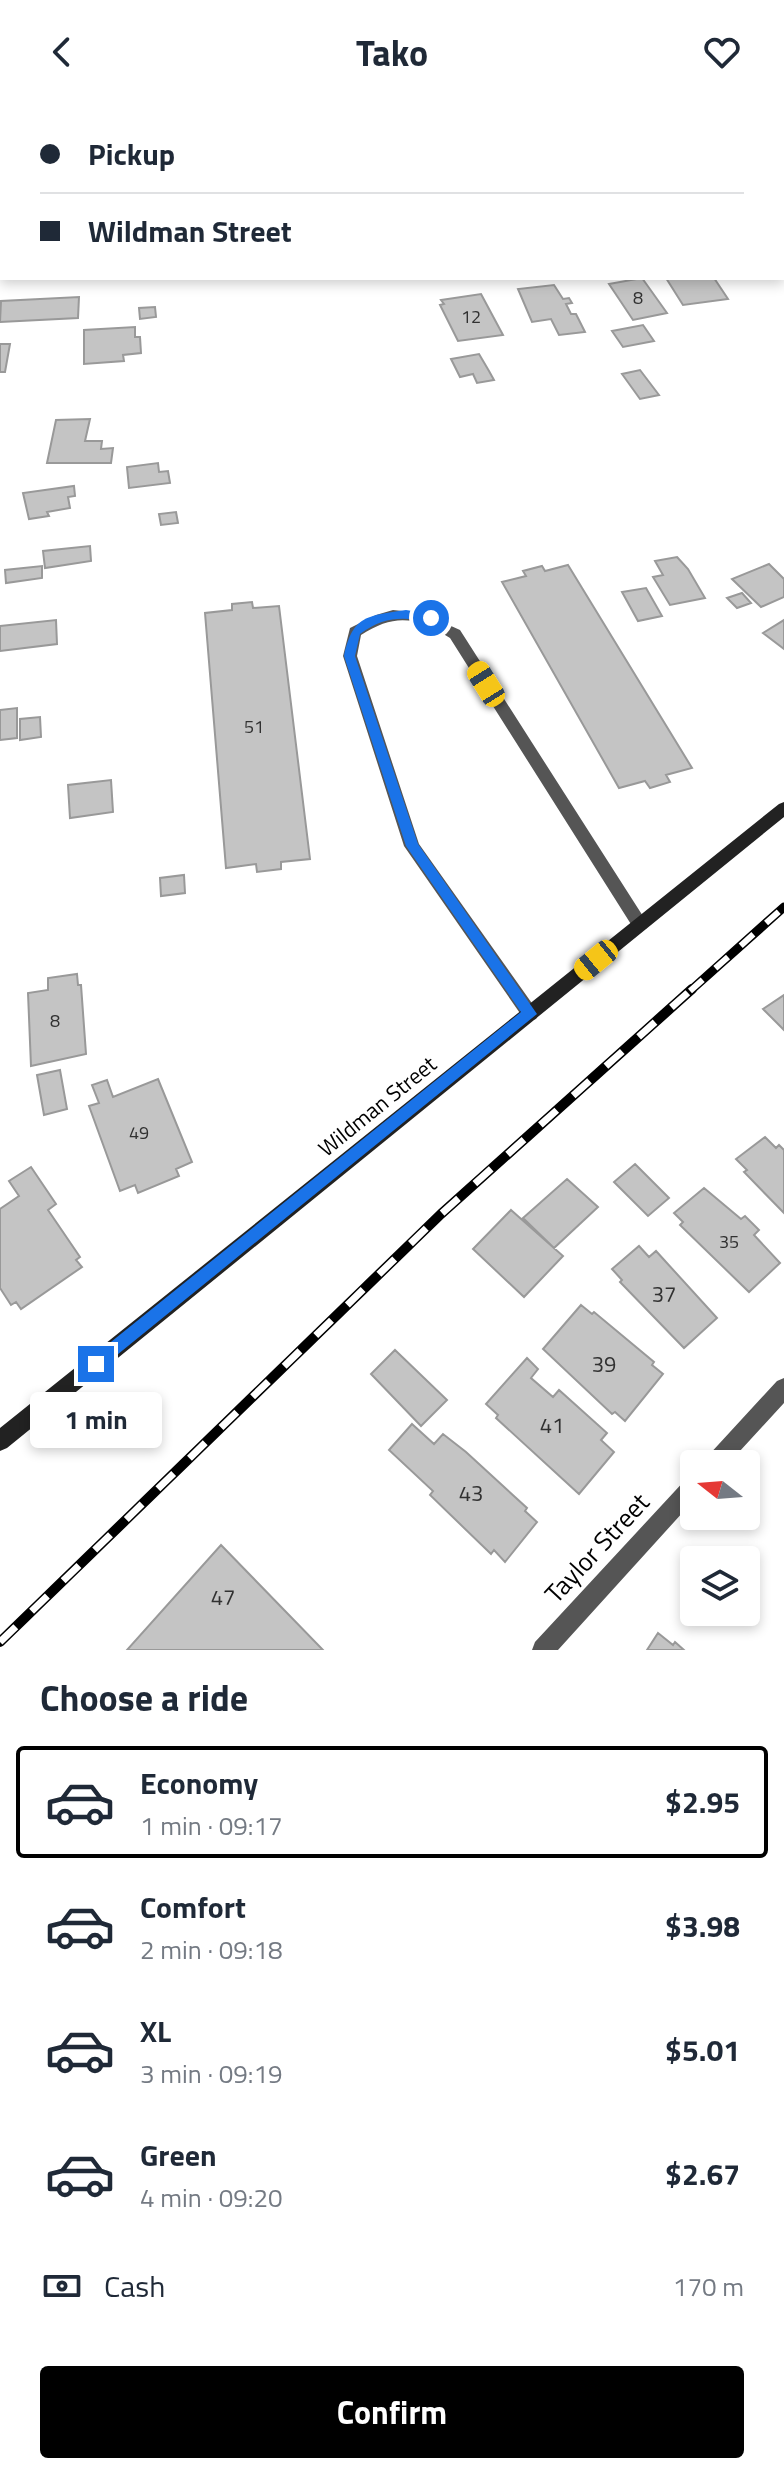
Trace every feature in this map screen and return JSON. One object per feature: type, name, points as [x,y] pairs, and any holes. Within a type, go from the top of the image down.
[{"type":"street","points":[[530,1014],[412,846],[350,656],[355,632],[374,619],[406,614],[431,618],[455,634],[640,924]]},
{"type":"street","name":"Wildman Street","points":[[0,1441],[784,808]]},
{"type":"street","points":[[727,1450],[784,1388]]},
{"type":"street","name":"Taylor Street","points":[[543,1650],[680,1500]]},
{"type":"building","points":[[643,280],[667,313],[633,320],[609,284]]},
{"type":"building","points":[[667,280],[715,280],[728,299],[683,305]]},
{"type":"building","points":[[554,285],[563,299],[569,298],[572,303],[566,304],[571,314],[576,314],[585,332],[559,335],[551,319],[532,322],[518,289]]},
{"type":"building","points":[[481,294],[503,335],[458,341],[440,305],[444,304],[441,300]]},
{"type":"building","points":[[79,297],[78,318],[0,322],[1,301]]},
{"type":"building","points":[[155,307],[156,317],[140,319],[139,308]]},
{"type":"building","points":[[643,325],[654,341],[623,347],[612,331]]},
{"type":"building","points":[[135,327],[135,337],[140,337],[141,353],[123,355],[124,361],[84,364],[84,330]]},
{"type":"building","points":[[0,344],[10,344],[5,372],[0,372]]},
{"type":"building","points":[[479,354],[494,380],[477,383],[473,374],[460,377],[451,359]]},
{"type":"building","points":[[640,370],[659,395],[640,399],[622,374]]},
{"type":"building","points":[[90,419],[85,441],[102,441],[101,449],[113,448],[111,463],[47,463],[56,420]]},
{"type":"building","points":[[158,463],[159,472],[168,471],[170,483],[129,488],[127,467]]},
{"type":"building","points":[[74,486],[75,496],[68,497],[70,508],[29,519],[23,493]]},
{"type":"building","points":[[176,512],[178,523],[161,525],[159,514]]},
{"type":"building","points":[[90,546],[91,561],[45,568],[43,551]]},
{"type":"building","points":[[677,557],[705,598],[670,605],[653,577],[663,575],[655,561]]},
{"type":"building","points":[[769,564],[784,579],[784,597],[761,607],[732,579]]},
{"type":"building","points":[[568,565],[692,768],[666,775],[670,782],[650,788],[645,781],[619,788],[502,582],[526,576],[523,571],[542,566],[545,571]]},
{"type":"building","points":[[42,566],[42,578],[6,583],[5,570]]},
{"type":"building","points":[[646,588],[662,616],[638,621],[622,592]]},
{"type":"building","points":[[742,593],[751,603],[737,608],[727,598]]},
{"type":"building","points":[[252,602],[253,608],[279,606],[310,859],[281,862],[281,869],[257,872],[256,864],[226,868],[205,613],[232,610],[232,604]]},
{"type":"building","points":[[56,620],[57,644],[0,651],[0,626]]},
{"type":"building","points":[[784,620],[784,649],[763,633]]},
{"type":"building","points":[[17,708],[17,738],[0,740],[0,710]]},
{"type":"building","points":[[40,717],[41,737],[20,740],[20,719]]},
{"type":"building","points":[[111,780],[113,812],[70,818],[68,785]]},
{"type":"building","points":[[184,875],[185,893],[161,896],[160,878]]},
{"type":"building","points":[[77,974],[78,985],[81,985],[86,1054],[31,1066],[28,993],[48,990],[48,978]]},
{"type":"building","points":[[784,995],[784,1030],[763,1009]]},
{"type":"building","points":[[60,1070],[67,1109],[44,1115],[37,1075]]},
{"type":"building","points":[[158,1079],[192,1162],[176,1169],[179,1176],[138,1193],[135,1185],[120,1191],[89,1106],[99,1103],[92,1085],[107,1080],[113,1097]]},
{"type":"building","points":[[765,1137],[776,1148],[779,1145],[784,1150],[784,1213],[744,1172],[747,1170],[736,1159]]},
{"type":"building","points":[[635,1164],[669,1198],[648,1216],[614,1182]]},
{"type":"building","points":[[31,1167],[56,1204],[48,1210],[80,1257],[76,1260],[82,1267],[21,1309],[16,1302],[11,1305],[0,1288],[0,1209],[19,1196],[9,1181]]},
{"type":"building","points":[[567,1179],[598,1207],[554,1248],[523,1218]]},
{"type":"building","points":[[704,1188],[741,1219],[745,1216],[759,1230],[754,1235],[780,1263],[749,1292],[680,1225],[683,1222],[674,1213]]},
{"type":"building","points":[[511,1210],[563,1256],[524,1297],[473,1249]]},
{"type":"building","points":[[639,1246],[649,1257],[656,1251],[717,1318],[684,1348],[620,1282],[622,1280],[612,1269]]},
{"type":"building","points":[[581,1305],[592,1314],[594,1312],[654,1362],[652,1365],[663,1374],[625,1421],[615,1412],[612,1414],[543,1349]]},
{"type":"building","points":[[395,1350],[447,1400],[421,1426],[371,1374]]},
{"type":"building","points":[[527,1358],[538,1369],[531,1378],[553,1397],[559,1390],[607,1433],[601,1440],[614,1452],[579,1494],[496,1418],[498,1415],[486,1404]]},
{"type":"building","points":[[412,1424],[434,1444],[443,1434],[466,1452],[527,1508],[525,1511],[537,1522],[505,1562],[494,1550],[491,1554],[430,1495],[433,1491],[389,1450]]},
{"type":"building","points":[[221,1545],[323,1650],[127,1650]]},
{"type":"building","points":[[658,1633],[673,1645],[675,1642],[684,1650],[647,1650]]},
{"type":"railway","points":[[690,991],[784,907]]},
{"type":"railway","points":[[0,1642],[441,1214],[692,989]]},
{"type":"route","points":[[96,1364],[530,1014],[412,846],[350,656],[355,632],[374,619],[406,614],[431,618]]}]
